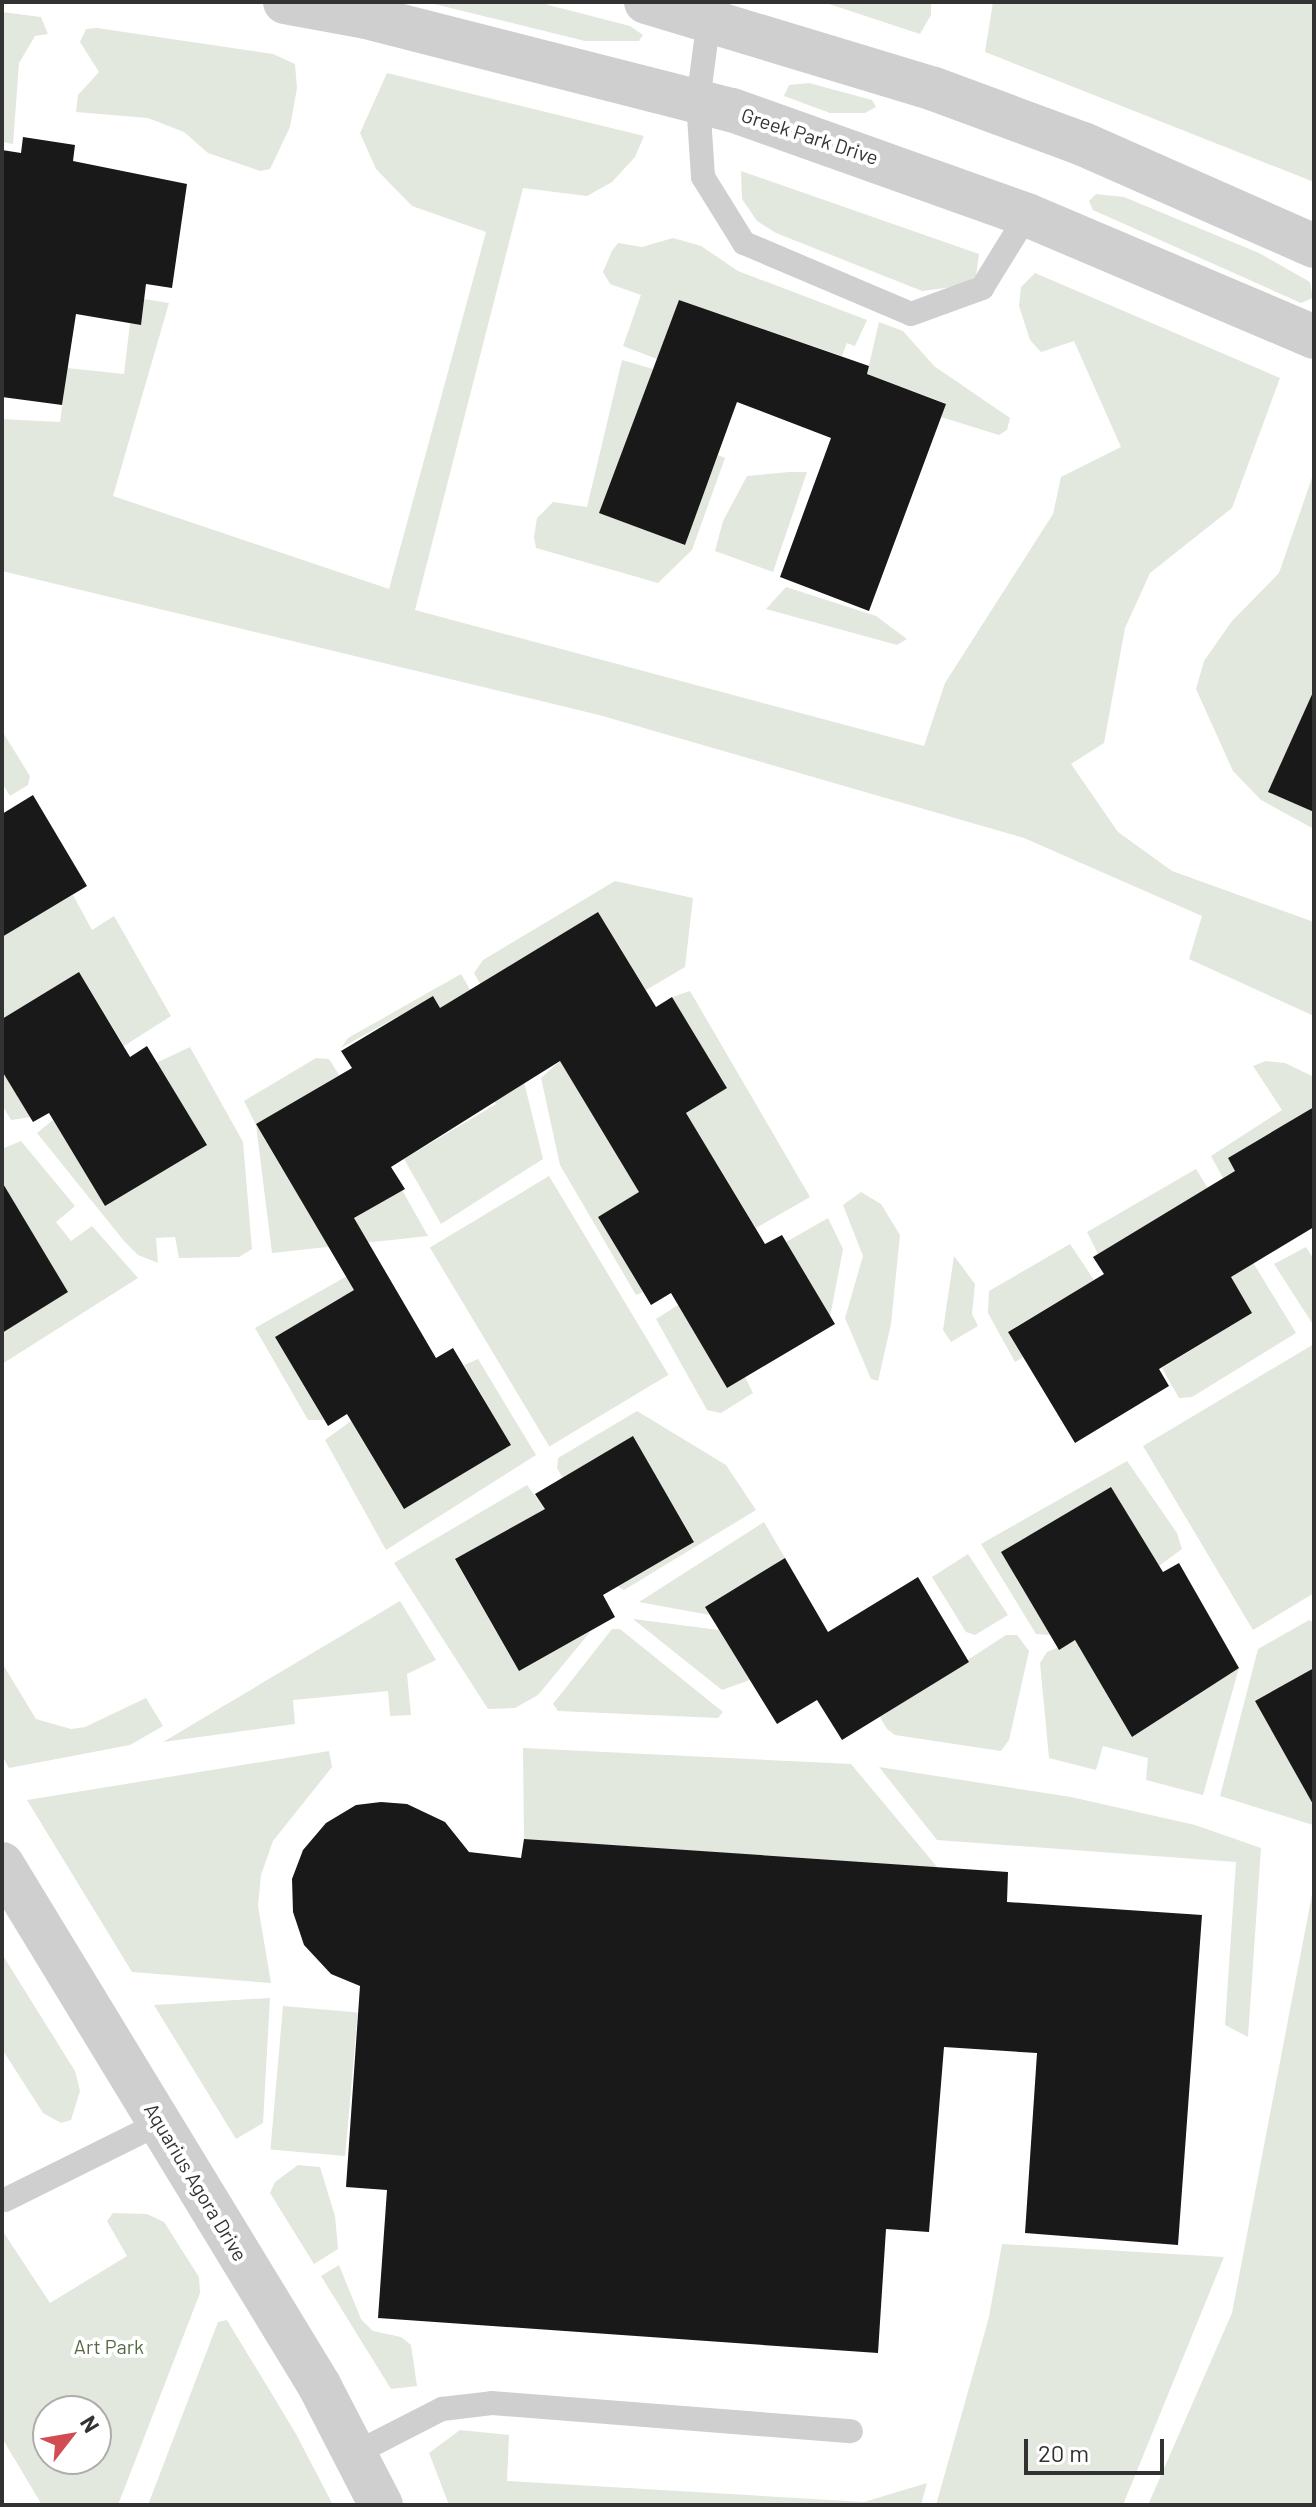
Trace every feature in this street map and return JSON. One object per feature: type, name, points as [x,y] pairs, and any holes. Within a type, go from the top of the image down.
[{"type":"street","name":"Greek Park Drive","points":[[285,2],[366,17],[698,101],[907,168],[1027,215],[1314,337]]},
{"type":"street","points":[[646,2],[709,18],[934,89],[1083,144],[1314,246]]},
{"type":"street","name":"Aquarius Agora Drive","points":[[2,1864],[319,2385],[381,2505]]},
{"type":"lane","points":[[709,18],[698,101],[703,177],[744,243],[911,314],[982,288],[1027,215]]},
{"type":"lane","points":[[5,2200],[160,2123]]},
{"type":"lane","points":[[354,2454],[442,2409],[492,2403],[851,2431]]},
{"type":"green space","points":[[426,2],[537,2],[630,26],[643,35],[639,41],[585,41]]},
{"type":"green space","points":[[823,2],[931,2],[931,15],[920,34]]},
{"type":"green space","points":[[993,2],[1314,2],[1314,182],[985,52]]},
{"type":"green space","points":[[2,12],[41,17],[48,34],[35,36],[19,63],[13,144],[2,142]]},
{"type":"green space","points":[[97,28],[273,54],[295,64],[297,88],[290,127],[270,169],[260,171],[208,153],[184,132],[148,118],[76,112],[78,95],[99,72],[80,42],[86,29]]},
{"type":"green space","points":[[387,73],[644,136],[635,157],[612,182],[587,196],[523,188],[415,610],[924,746],[945,683],[1053,514],[1061,477],[1121,447],[1074,341],[1041,352],[1030,340],[1019,306],[1021,287],[1035,273],[1280,378],[1232,508],[1150,573],[1125,628],[1104,743],[1071,764],[1118,832],[1172,871],[1314,922],[1314,1016],[1189,959],[1202,916],[1024,838],[599,715],[2,571],[2,419],[60,422],[67,368],[124,374],[130,323],[141,325],[144,299],[169,303],[113,496],[389,589],[486,232],[412,206],[376,169],[360,133]]},
{"type":"green space","points":[[809,83],[872,100],[876,107],[865,113],[830,113],[784,96],[789,85]]},
{"type":"green space","points":[[741,171],[979,254],[976,276],[961,286],[922,291],[776,233],[757,221],[742,199]]},
{"type":"green space","points":[[1096,194],[1124,197],[1259,253],[1310,282],[1313,298],[1301,303],[1093,210],[1089,201]]},
{"type":"green space","points":[[673,238],[701,246],[738,271],[867,320],[855,346],[847,343],[842,356],[679,300],[657,359],[623,346],[641,295],[610,284],[603,272],[612,251],[618,243],[642,247]]},
{"type":"green space","points":[[879,322],[903,331],[934,366],[1010,418],[1007,430],[999,435],[941,417],[945,403],[867,374]]},
{"type":"green space","points":[[622,360],[653,369],[600,513],[684,545],[718,455],[725,458],[692,550],[658,583],[536,548],[534,537],[537,518],[553,502],[587,507]]},
{"type":"green space","points":[[807,472],[773,572],[715,551],[723,521],[747,476]]},
{"type":"green space","points":[[1314,472],[1314,690],[1269,791],[1314,812],[1314,829],[1261,800],[1233,771],[1196,689],[1204,661],[1232,621],[1279,573]]},
{"type":"green space","points":[[786,587],[876,616],[907,639],[897,645],[766,609]]},
{"type":"green space","points":[[2,731],[30,776],[28,785],[10,796],[2,783]]},
{"type":"green space","points":[[615,881],[693,898],[685,967],[646,990],[598,912],[488,979],[509,1033],[474,973],[483,960]]},
{"type":"green space","points":[[73,895],[92,930],[114,916],[171,1016],[124,1046],[79,972],[2,1019],[2,937]]},
{"type":"green space","points":[[461,974],[524,1082],[543,1159],[441,1224],[404,1159],[496,1104],[433,997],[341,1048],[348,1038]]},
{"type":"green space","points":[[690,991],[810,1197],[756,1228],[709,1151],[598,1217],[643,1292],[636,1295],[560,1165],[541,1078],[560,1061],[618,1155],[727,1088],[672,997]]},
{"type":"green space","points":[[190,1047],[243,1142],[252,1249],[239,1257],[179,1258],[175,1237],[156,1238],[158,1263],[138,1255],[124,1241],[37,1133],[53,1120],[105,1206],[206,1145],[156,1063]]},
{"type":"green space","points":[[316,1058],[329,1059],[339,1075],[256,1125],[244,1101]]},
{"type":"green space","points":[[1266,1061],[1285,1063],[1314,1077],[1314,1107],[1228,1158],[1277,1243],[1259,1244],[1211,1156],[1282,1110],[1253,1066]]},
{"type":"green space","points":[[2,1071],[31,1117],[11,1120],[2,1105]]},
{"type":"green space","points":[[256,1125],[323,1237],[402,1190],[428,1236],[272,1253]]},
{"type":"green space","points":[[21,1141],[75,1206],[56,1222],[71,1241],[92,1226],[138,1278],[2,1364],[2,1333],[68,1292],[2,1184],[2,1149]]},
{"type":"green space","points":[[1196,1169],[1296,1333],[1192,1397],[1179,1398],[1162,1368],[1252,1313],[1185,1202],[1098,1254],[1087,1232]]},
{"type":"green space","points":[[549,1176],[668,1375],[549,1446],[430,1248]]},
{"type":"green space","points":[[861,1192],[881,1204],[900,1235],[891,1324],[878,1381],[871,1379],[845,1318],[863,1256],[843,1205]]},
{"type":"green space","points":[[828,1218],[843,1249],[830,1317],[786,1242]]},
{"type":"green space","points":[[1070,1244],[1094,1280],[1009,1331],[1023,1357],[1015,1362],[988,1313],[989,1291]]},
{"type":"green space","points":[[1306,1247],[1314,1260],[1314,1326],[1274,1264]]},
{"type":"green space","points":[[954,1256],[975,1284],[972,1314],[978,1326],[951,1342],[943,1330]]},
{"type":"green space","points":[[363,1267],[381,1275],[275,1337],[324,1420],[308,1420],[255,1328]]},
{"type":"green space","points":[[678,1305],[727,1388],[745,1377],[753,1393],[721,1413],[707,1410],[656,1319]]},
{"type":"green space","points":[[1314,1344],[1314,1593],[1253,1630],[1143,1446]]},
{"type":"green space","points":[[478,1359],[536,1455],[386,1550],[325,1440],[351,1421],[404,1509],[511,1445],[464,1365]]},
{"type":"green space","points":[[637,1411],[726,1465],[756,1510],[624,1590],[617,1586],[694,1541],[633,1437],[563,1478],[557,1468],[558,1458]]},
{"type":"green space","points":[[1127,1461],[1177,1533],[1182,1549],[1159,1566],[1111,1487],[1002,1552],[1050,1635],[1036,1634],[981,1544]]},
{"type":"green space","points":[[527,1485],[545,1509],[455,1560],[519,1671],[591,1631],[538,1695],[515,1708],[488,1709],[394,1563]]},
{"type":"green space","points":[[764,1522],[785,1558],[710,1615],[639,1602]]},
{"type":"green space","points":[[968,1554],[1008,1615],[975,1635],[966,1632],[932,1577]]},
{"type":"green space","points":[[400,1601],[436,1660],[407,1674],[411,1715],[390,1716],[388,1691],[293,1700],[295,1724],[163,1742]]},
{"type":"green space","points":[[633,1619],[719,1630],[750,1680],[722,1690]]},
{"type":"green space","points":[[1309,1620],[1314,1623],[1314,1668],[1255,1701],[1314,1806],[1313,1825],[1220,1796],[1258,1649]]},
{"type":"green space","points":[[612,1629],[620,1629],[723,1712],[718,1718],[558,1711],[553,1704]]},
{"type":"green space","points":[[1006,1635],[1017,1635],[1029,1651],[1009,1740],[1001,1751],[895,1735],[887,1729],[880,1717]]},
{"type":"green space","points":[[1075,1640],[1132,1737],[1239,1668],[1203,1795],[1146,1780],[1148,1758],[1103,1746],[1096,1770],[1049,1758],[1040,1663],[1047,1652]]},
{"type":"green space","points":[[2,1663],[36,1719],[71,1729],[85,1727],[146,1698],[163,1726],[130,1745],[9,1768],[2,1756]]},
{"type":"green space","points":[[523,1748],[851,1764],[938,1868],[524,1839]]},
{"type":"green space","points":[[329,1751],[332,1767],[273,1841],[261,1875],[258,1906],[271,1983],[132,1972],[27,1800]]},
{"type":"green space","points":[[879,1767],[1071,1797],[1195,1825],[1261,1848],[1248,2037],[1225,2025],[1236,1862],[937,1840]]},
{"type":"green space","points":[[1314,1884],[1314,2505],[1148,2505],[1232,2313]]},
{"type":"green space","points":[[2,1954],[75,2071],[80,2091],[71,2120],[61,2123],[43,2113],[2,2049]]},
{"type":"green space","points":[[270,1998],[263,2123],[236,2139],[154,2005]]},
{"type":"green space","points":[[283,2006],[358,2013],[345,2156],[270,2149]]},
{"type":"green space","points":[[298,2165],[320,2167],[335,2216],[338,2249],[314,2264],[270,2193],[275,2182]]},
{"type":"green space","name":"Art Park","points":[[113,2213],[147,2214],[164,2222],[199,2277],[200,2293],[118,2505],[42,2505],[2,2438],[2,2230],[50,2303],[127,2256],[107,2221]]},
{"type":"green space","points":[[1002,2244],[1224,2257],[1123,2505],[936,2505],[989,2317]]},
{"type":"green space","points":[[339,2265],[361,2319],[373,2331],[401,2337],[411,2345],[417,2386],[391,2389],[321,2276]]},
{"type":"green space","points":[[227,2320],[296,2434],[333,2505],[148,2505],[218,2322]]},
{"type":"green space","points":[[460,2430],[509,2435],[507,2481],[864,2502],[927,2483],[921,2505],[449,2505],[429,2453]]},
{"type":"building","points":[[23,137],[75,145],[73,161],[187,184],[172,288],[146,284],[141,325],[76,314],[62,405],[2,397],[2,150],[21,153]]},
{"type":"building","points":[[679,300],[869,366],[867,374],[946,404],[869,611],[780,577],[831,438],[737,402],[685,545],[599,513]]},
{"type":"building","points":[[1314,690],[1314,812],[1268,792]]},
{"type":"building","points":[[33,795],[87,886],[2,937],[2,814]]},
{"type":"building","points":[[598,912],[656,1007],[672,997],[727,1088],[686,1113],[765,1244],[782,1235],[835,1324],[727,1388],[671,1293],[651,1305],[598,1217],[639,1192],[560,1061],[391,1167],[405,1189],[354,1218],[436,1358],[453,1348],[511,1445],[404,1509],[347,1414],[328,1426],[275,1337],[354,1290],[256,1124],[352,1068],[341,1051],[433,996],[440,1008]]},
{"type":"building","points":[[79,972],[130,1057],[147,1046],[207,1145],[105,1206],[49,1113],[33,1122],[2,1071],[2,1019]]},
{"type":"building","points":[[1314,1107],[1314,1227],[1231,1277],[1252,1313],[1159,1369],[1169,1386],[1075,1443],[1008,1332],[1104,1274],[1093,1257],[1235,1171],[1228,1158]]},
{"type":"building","points":[[2,1182],[68,1292],[2,1333]]},
{"type":"building","points":[[633,1436],[694,1542],[603,1595],[615,1617],[519,1671],[455,1559],[545,1509],[535,1494]]},
{"type":"building","points":[[1111,1487],[1163,1572],[1179,1563],[1239,1668],[1132,1737],[1075,1640],[1059,1650],[1001,1552]]},
{"type":"building","points":[[785,1558],[828,1632],[918,1577],[969,1662],[842,1740],[817,1700],[777,1724],[705,1607]]},
{"type":"building","points":[[1314,1668],[1314,1806],[1255,1701]]},
{"type":"building","points":[[381,1802],[407,1804],[445,1822],[469,1852],[521,1858],[524,1839],[1008,1872],[1007,1902],[1202,1915],[1178,2245],[1025,2233],[1037,2053],[944,2047],[929,2232],[886,2229],[878,2353],[378,2318],[387,2190],[346,2187],[360,1986],[331,1974],[304,1945],[293,1912],[292,1879],[303,1850],[326,1823],[356,1805]]}]
